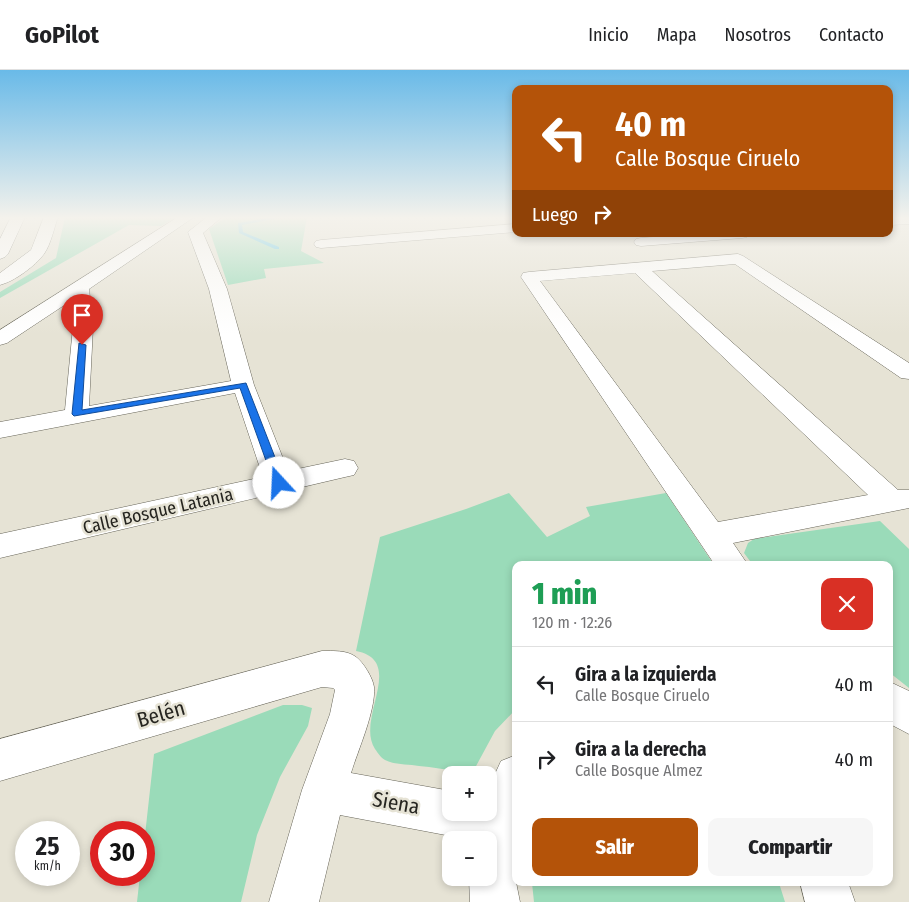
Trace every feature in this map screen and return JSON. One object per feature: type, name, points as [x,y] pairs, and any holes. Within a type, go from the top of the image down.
[{"type":"street","points":[[0,280],[34,256]]},
{"type":"street","points":[[0,339],[130,256]]},
{"type":"street","points":[[205,256],[218,289],[243,385],[279,483]]},
{"type":"street","points":[[729,561],[529,277],[738,259],[909,373]]},
{"type":"street","points":[[640,268],[901,500]]},
{"type":"street","points":[[77,414],[83,327],[80,288]]},
{"type":"street","points":[[0,430],[77,414],[243,385]]},
{"type":"street","name":"Calle Bosque Latania","points":[[0,546],[345,468]]},
{"type":"street","points":[[711,535],[901,500]]},
{"type":"street","name":"Belén","points":[[0,760],[322,669],[342,670],[355,686],[350,714],[324,790]]},
{"type":"street","points":[[893,703],[909,714]]},
{"type":"street","points":[[495,902],[492,872],[498,822],[512,784]]},
{"type":"street","points":[[294,902],[324,790]]},
{"type":"street","name":"Siena","points":[[324,790],[498,822]]},
{"type":"street","points":[[825,886],[830,902]]},
{"type":"green space","points":[[56,256],[75,256],[0,298],[0,292],[56,258]]},
{"type":"green space","points":[[218,256],[310,256],[324,263],[264,269],[266,278],[228,285]]},
{"type":"green space","points":[[509,493],[547,537],[590,516],[586,507],[666,493],[711,561],[512,561],[512,713],[495,731],[476,766],[442,766],[442,769],[389,762],[381,757],[375,749],[371,737],[371,722],[379,678],[378,666],[371,657],[356,651],[380,537]]},
{"type":"green space","points":[[880,521],[909,549],[909,688],[893,675],[893,561],[750,561],[744,553],[748,543],[754,539]]},
{"type":"green space","points":[[283,705],[302,705],[312,708],[308,726],[280,777],[257,835],[241,902],[137,902],[139,886],[155,886],[155,821],[147,821],[154,754]]},
{"type":"green space","points":[[532,886],[780,886],[785,902],[534,902]]},
{"type":"route","points":[[82,345],[77,414],[243,385],[279,483]]}]
